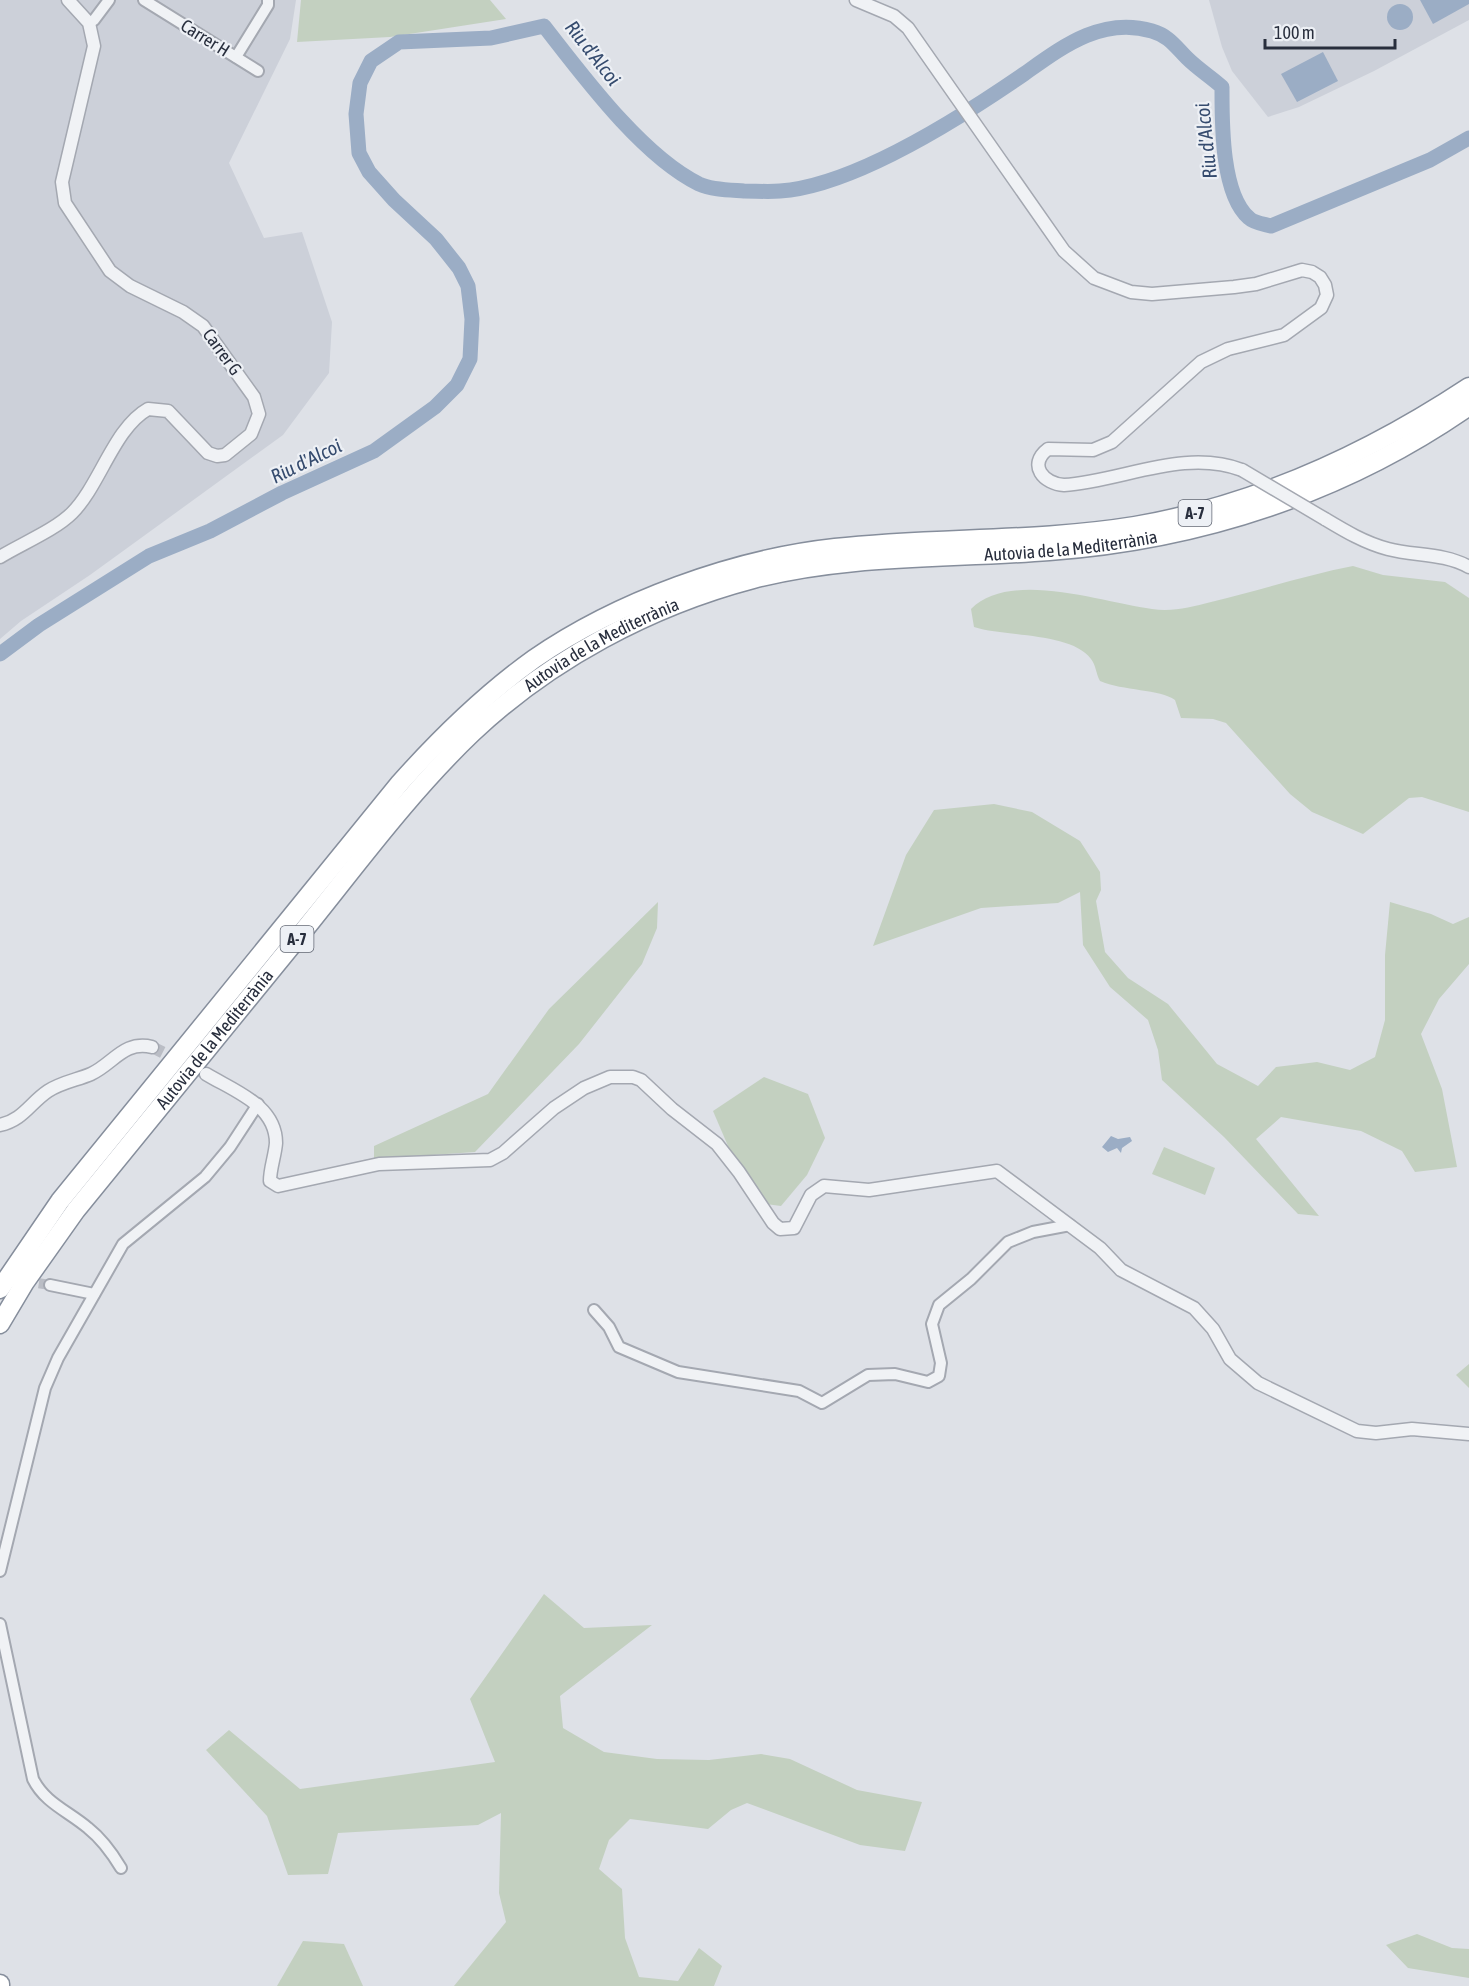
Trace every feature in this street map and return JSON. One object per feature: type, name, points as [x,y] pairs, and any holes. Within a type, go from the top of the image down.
[{"type":"highway","name":"Autovia de la Mediterrània","points":[[0,1289],[60,1201],[379,809],[430,750],[479,704],[536,658],[596,624],[754,578],[898,551],[1065,535],[1154,522],[1245,500],[1316,473],[1374,445],[1469,387]]},
{"type":"highway","name":"Autovia de la Mediterrània","points":[[898,551],[1102,546],[1196,529],[1269,508],[1318,489],[1419,438],[1469,406]]},
{"type":"highway","name":"Autovia de la Mediterrània","points":[[0,1324],[25,1282],[76,1210],[435,771],[474,731],[508,702],[650,607]]},
{"type":"street","points":[[68,0],[89,23],[109,0]]},
{"type":"street","name":"Carrer H","points":[[144,0],[258,71]]},
{"type":"street","name":"Carrer H","points":[[236,57],[268,5],[268,0]]},
{"type":"street","points":[[856,0],[888,13],[904,24],[1064,251],[1078,266],[1102,282],[1131,292],[1152,294],[1256,284],[1302,270],[1312,272],[1323,281],[1327,295],[1324,304],[1295,328],[1273,339],[1228,349],[1201,362],[1112,442],[1093,450],[1057,447],[1048,449],[1043,453],[1039,465],[1043,479],[1048,483],[1064,485],[1189,462],[1213,461],[1242,470],[1372,544],[1441,557],[1469,567]]},
{"type":"street","name":"Carrer G","points":[[0,557],[71,514],[93,485],[130,425],[148,409],[168,411],[208,453],[217,456],[230,452],[251,434],[259,414],[254,398],[203,326],[191,316],[116,277],[65,203],[62,182],[93,52],[94,39],[89,23]]},
{"type":"street","points":[[0,1125],[22,1116],[53,1088],[96,1072],[120,1052],[142,1045],[152,1047]]},
{"type":"street","points":[[206,1074],[258,1104],[268,1116],[276,1142],[270,1181],[278,1186],[379,1164],[490,1160],[498,1157],[554,1108],[584,1088],[610,1077],[628,1076],[641,1080],[672,1109],[711,1138],[780,1229],[790,1229],[797,1225],[811,1196],[824,1186],[869,1190],[961,1178],[992,1170],[1005,1175],[1100,1248],[1121,1270],[1194,1308],[1213,1329],[1230,1359],[1258,1383],[1357,1431],[1376,1433],[1413,1430],[1469,1434]]},
{"type":"street","points":[[0,1571],[45,1388],[58,1358],[119,1250],[129,1238],[206,1177],[230,1147],[258,1104]]},
{"type":"street","points":[[594,1310],[609,1327],[620,1347],[678,1372],[799,1391],[822,1404],[868,1375],[895,1374],[928,1382],[939,1376],[941,1363],[932,1324],[939,1305],[1008,1242],[1033,1232],[1070,1225]]},
{"type":"street","points":[[50,1285],[94,1294]]},
{"type":"street","points":[[0,1624],[33,1779],[46,1798],[89,1828],[121,1868]]},
{"type":"shaded area","points":[[0,0],[296,0],[290,39],[229,163],[264,238],[302,232],[332,322],[329,373],[283,435],[90,575],[21,621],[0,639]]},
{"type":"shaded area","points":[[1209,0],[1469,0],[1469,20],[1374,71],[1299,107],[1268,117],[1232,71],[1222,47]]},
{"type":"green space","points":[[301,0],[490,0],[506,19],[390,37],[297,42]]},
{"type":"green space","points":[[1353,566],[1383,575],[1445,582],[1469,598],[1469,812],[1422,797],[1409,798],[1363,834],[1312,812],[1290,794],[1226,723],[1213,719],[1181,718],[1175,700],[1168,696],[1100,681],[1091,659],[1082,650],[1069,644],[974,627],[971,609],[988,597],[1009,591],[1033,590],[1084,596],[1152,609],[1175,609],[1204,604]]},
{"type":"green space","points":[[994,804],[1032,812],[1080,841],[1100,872],[1101,890],[1096,901],[1105,952],[1128,978],[1168,1004],[1217,1064],[1258,1086],[1276,1067],[1317,1062],[1350,1070],[1375,1057],[1385,1020],[1385,955],[1390,902],[1431,914],[1453,924],[1469,917],[1469,964],[1439,999],[1421,1034],[1442,1089],[1457,1167],[1415,1172],[1402,1151],[1361,1131],[1281,1117],[1256,1139],[1319,1216],[1298,1214],[1224,1137],[1162,1080],[1158,1050],[1148,1020],[1110,987],[1083,945],[1080,892],[1058,903],[981,908],[873,946],[906,855],[934,810]]},
{"type":"green space","points":[[658,902],[657,928],[642,964],[579,1044],[475,1152],[374,1159],[374,1146],[488,1094],[549,1009]]},
{"type":"green space","points":[[764,1077],[808,1094],[825,1138],[807,1175],[781,1206],[752,1202],[713,1111]]},
{"type":"green space","points":[[1164,1147],[1215,1168],[1205,1195],[1152,1174]]},
{"type":"green space","points":[[1469,1364],[1469,1388],[1456,1375]]},
{"type":"green space","points":[[544,1594],[584,1628],[652,1625],[560,1696],[563,1728],[604,1752],[657,1759],[709,1760],[761,1754],[790,1759],[857,1790],[922,1802],[905,1851],[860,1845],[747,1803],[731,1810],[708,1829],[630,1819],[609,1840],[599,1869],[622,1889],[625,1938],[639,1977],[678,1981],[699,1948],[722,1966],[714,1986],[454,1986],[506,1922],[499,1893],[501,1813],[478,1825],[338,1833],[328,1874],[288,1875],[267,1816],[206,1750],[229,1730],[300,1789],[495,1762],[470,1699]]},
{"type":"green space","points":[[1417,1934],[1452,1948],[1469,1949],[1469,1978],[1408,1968],[1386,1945]]},
{"type":"green space","points":[[303,1941],[344,1944],[363,1986],[277,1986]]},
{"type":"water","points":[[1420,0],[1469,0],[1469,4],[1433,24]]},
{"type":"water","points":[[1400,4],[1409,8],[1413,17],[1409,26],[1400,30],[1391,26],[1387,17],[1391,8]]},
{"type":"water","points":[[1323,52],[1338,81],[1297,102],[1281,74]]},
{"type":"water","points":[[1111,1136],[1118,1139],[1130,1137],[1132,1141],[1122,1148],[1121,1153],[1117,1148],[1108,1152],[1102,1147]]},
{"type":"waterway","name":"Riu d'Alcoi","points":[[0,654],[39,625],[149,556],[210,531],[282,493],[374,451],[435,407],[457,385],[470,359],[472,319],[468,286],[459,268],[436,239],[394,200],[369,172],[359,153],[356,114],[360,83],[371,61],[399,42],[491,38],[544,26],[615,113],[656,155],[699,184],[727,190],[776,191],[809,186],[841,177],[874,163],[940,128],[1068,45],[1100,31],[1116,28],[1134,27],[1163,36],[1222,87],[1223,137],[1228,175],[1240,207],[1249,218],[1259,223],[1271,226],[1430,160],[1469,138]]},
{"type":"tunnel","points":[[152,1047],[206,1074]]},
{"type":"tunnel","points":[[24,1281],[50,1285]]}]
